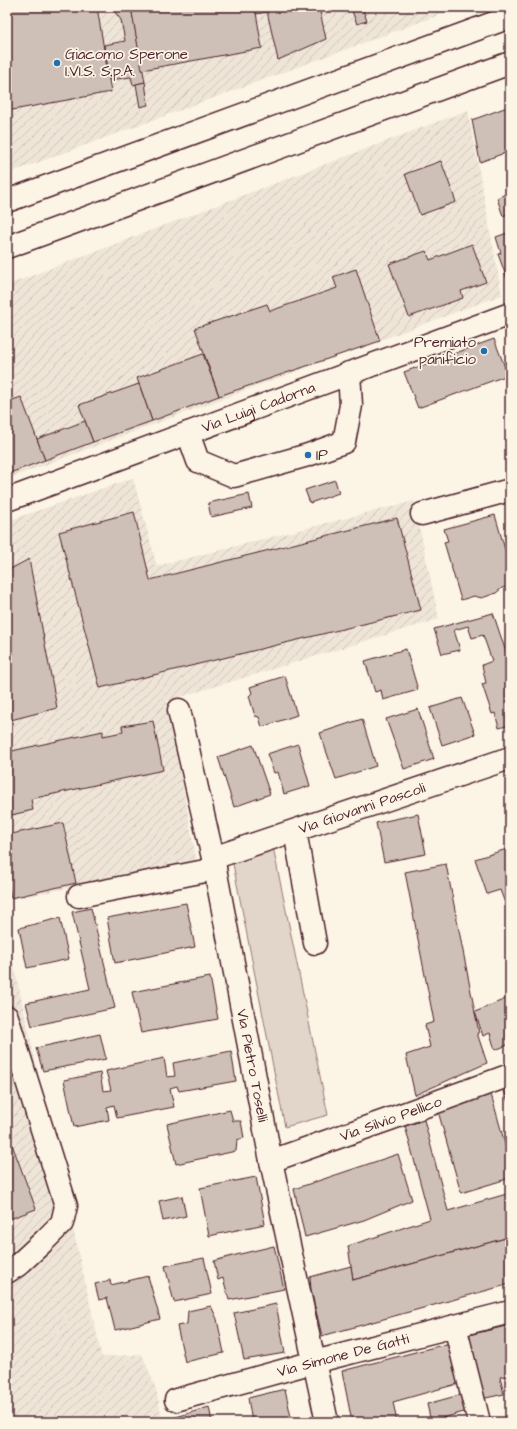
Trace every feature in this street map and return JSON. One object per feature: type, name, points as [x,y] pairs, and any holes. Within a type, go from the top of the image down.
[{"type":"main road","points":[[7,202],[510,17]]},
{"type":"main road","points":[[7,247],[510,63]]},
{"type":"main road","name":"Via Luigi Cadorna","points":[[7,500],[510,314]]},
{"type":"main road","points":[[188,433],[198,461],[234,476],[308,455],[344,442],[351,405],[350,373]]},
{"type":"main road","points":[[422,514],[510,490]]},
{"type":"main road","name":"Via Pietro Toselli","points":[[179,710],[214,863],[270,1161],[327,1422]]},
{"type":"main road","name":"Via Giovanni Pascoli","points":[[79,896],[214,863],[295,831],[510,758]]},
{"type":"main road","points":[[295,831],[315,943]]},
{"type":"main road","points":[[7,1017],[66,1206],[62,1223],[44,1242],[18,1265],[7,1272]]},
{"type":"main road","name":"Via Silvio Pellico","points":[[270,1161],[510,1075]]},
{"type":"main road","name":"Via Simone De Gatti","points":[[176,1400],[314,1362],[510,1312]]},
{"type":"main road","points":[[455,1326],[479,1422]]},
{"type":"shaded area","points":[[7,7],[461,7],[7,174]]},
{"type":"shaded area","points":[[468,110],[502,295],[7,479],[7,285]]},
{"type":"shaded area","points":[[133,478],[157,566],[414,501],[439,619],[167,701],[197,863],[7,900],[7,521]]},
{"type":"shaded area","points":[[273,847],[328,1115],[285,1127],[232,859]]},
{"type":"shaded area","points":[[7,935],[102,1357],[142,1354],[156,1389],[163,1422],[7,1422]]},
{"type":"building","name":"Giacomo Sperone I.VI.S. S.p.A.","points":[[7,7],[97,7],[111,92],[7,111]]},
{"type":"building","points":[[111,7],[131,7],[145,82],[133,85],[131,77],[110,80],[104,45],[125,41],[121,20]]},
{"type":"building","points":[[131,7],[255,7],[262,48],[142,70]]},
{"type":"building","points":[[255,7],[266,7],[267,12],[256,14]]},
{"type":"building","points":[[266,7],[319,7],[326,39],[278,60]]},
{"type":"building","points":[[362,7],[367,21],[357,24],[352,11]]},
{"type":"building","points":[[145,82],[148,105],[140,107],[136,84]]},
{"type":"building","points":[[510,106],[510,151],[480,162],[472,120]]},
{"type":"building","points":[[441,161],[456,202],[420,215],[405,174]]},
{"type":"building","points":[[510,192],[510,213],[503,216],[497,198]]},
{"type":"building","points":[[510,232],[510,287],[498,254],[501,253],[496,237]]},
{"type":"building","points":[[472,244],[486,282],[461,291],[463,298],[409,317],[389,264],[426,251],[430,260]]},
{"type":"building","points":[[356,269],[380,341],[219,396],[195,328],[267,304],[270,311],[337,288],[333,277]]},
{"type":"building","points":[[494,339],[508,375],[418,408],[404,372]]},
{"type":"building","points":[[203,354],[219,396],[152,421],[137,378]]},
{"type":"building","points":[[139,384],[152,421],[93,442],[79,405]]},
{"type":"building","points":[[21,397],[45,460],[7,474],[7,402]]},
{"type":"building","points":[[85,421],[93,442],[45,460],[37,439]]},
{"type":"building","points":[[335,480],[339,493],[310,503],[305,490]]},
{"type":"building","points":[[249,494],[252,508],[211,517],[208,503]]},
{"type":"building","points":[[134,512],[150,580],[397,518],[421,610],[100,688],[59,532]]},
{"type":"building","points":[[495,515],[510,567],[510,586],[502,588],[496,593],[482,598],[474,596],[461,600],[444,542],[448,541],[444,529]]},
{"type":"building","points":[[29,559],[57,708],[7,721],[7,571]]},
{"type":"building","points":[[493,613],[510,664],[510,725],[499,728],[495,713],[492,714],[482,684],[486,683],[482,665],[492,661],[483,635],[472,638],[468,626],[454,630],[460,650],[442,654],[434,629]]},
{"type":"building","points":[[406,649],[418,690],[383,700],[381,690],[375,692],[365,661]]},
{"type":"building","points":[[285,676],[297,715],[262,727],[259,717],[255,716],[249,696],[252,693],[250,687]]},
{"type":"building","points":[[462,698],[475,734],[442,745],[430,708]]},
{"type":"building","points":[[418,709],[434,759],[404,769],[386,719]]},
{"type":"building","points":[[362,719],[376,766],[336,779],[320,733]]},
{"type":"building","points":[[153,721],[163,770],[31,799],[33,810],[7,816],[7,752],[103,731],[103,736],[123,732],[122,726]]},
{"type":"building","points":[[298,744],[310,786],[284,794],[278,772],[274,773],[267,754]]},
{"type":"building","points":[[253,745],[270,794],[234,807],[218,757]]},
{"type":"building","points":[[418,814],[426,854],[384,862],[376,823]]},
{"type":"building","points":[[63,823],[76,883],[11,898],[7,879],[7,835]]},
{"type":"building","points":[[510,848],[510,916],[500,890],[487,894],[475,859]]},
{"type":"building","points":[[446,864],[479,1033],[477,1033],[487,1063],[415,1095],[406,1055],[430,1047],[425,1025],[434,1022],[405,872]]},
{"type":"building","points":[[186,903],[195,947],[115,963],[107,918]]},
{"type":"building","points":[[91,908],[115,1008],[32,1026],[26,1003],[90,989],[72,912]]},
{"type":"building","points":[[60,918],[69,959],[27,968],[19,928]]},
{"type":"building","points":[[210,977],[218,1019],[141,1033],[132,992]]},
{"type":"building","points":[[510,997],[510,1044],[495,1050],[490,1033],[483,1036],[475,1012]]},
{"type":"building","points":[[100,1034],[106,1059],[43,1071],[36,1048]]},
{"type":"building","points":[[231,1051],[236,1081],[179,1091],[177,1086],[170,1088],[174,1107],[117,1118],[114,1105],[107,1107],[109,1120],[74,1127],[64,1080],[100,1073],[103,1091],[111,1090],[106,1071],[164,1058],[167,1077],[175,1076],[173,1063]]},
{"type":"building","points":[[510,1088],[510,1108],[504,1090]]},
{"type":"building","points":[[491,1094],[510,1162],[510,1178],[461,1193],[438,1111]]},
{"type":"building","points":[[230,1110],[233,1121],[241,1121],[244,1138],[237,1140],[236,1151],[176,1164],[167,1124]]},
{"type":"building","points":[[424,1120],[448,1211],[510,1193],[510,1242],[507,1243],[506,1238],[353,1280],[348,1246],[430,1219],[405,1126]]},
{"type":"building","points":[[7,1131],[36,1209],[7,1220]]},
{"type":"building","points":[[398,1154],[412,1200],[364,1220],[305,1237],[294,1189]]},
{"type":"building","points":[[256,1177],[265,1224],[209,1236],[200,1188]]},
{"type":"building","points":[[182,1196],[186,1216],[163,1221],[159,1201]]},
{"type":"building","points":[[506,1238],[507,1243],[510,1242],[510,1284],[322,1336],[311,1290],[310,1277],[351,1266],[353,1280]]},
{"type":"building","points":[[274,1246],[284,1289],[229,1300],[223,1278],[218,1280],[214,1261]]},
{"type":"building","points":[[204,1258],[212,1294],[174,1302],[165,1266]]},
{"type":"building","points":[[148,1276],[160,1319],[115,1330],[107,1298],[99,1300],[95,1284],[110,1280],[111,1285]]},
{"type":"building","points":[[276,1304],[285,1353],[244,1360],[234,1313]]},
{"type":"building","points":[[211,1306],[217,1319],[224,1353],[185,1362],[177,1326],[187,1324],[188,1311]]},
{"type":"building","points":[[510,1325],[510,1375],[500,1377],[504,1394],[477,1400],[461,1337]]},
{"type":"building","points":[[454,1342],[464,1382],[393,1402],[397,1422],[352,1422],[342,1371]]},
{"type":"building","points":[[285,1389],[292,1422],[252,1422],[248,1398]]},
{"type":"building","points":[[467,1393],[471,1410],[439,1419],[440,1422],[431,1422],[427,1404]]},
{"type":"building","points":[[209,1407],[212,1422],[174,1422],[173,1418]]},
{"type":"place","name":"Giacomo Sperone I.VI.S. S.p.A.","points":[[57,63]]},
{"type":"place","name":"Premiato panificio","points":[[484,351]]},
{"type":"place","name":"IP","points":[[308,455]]}]
